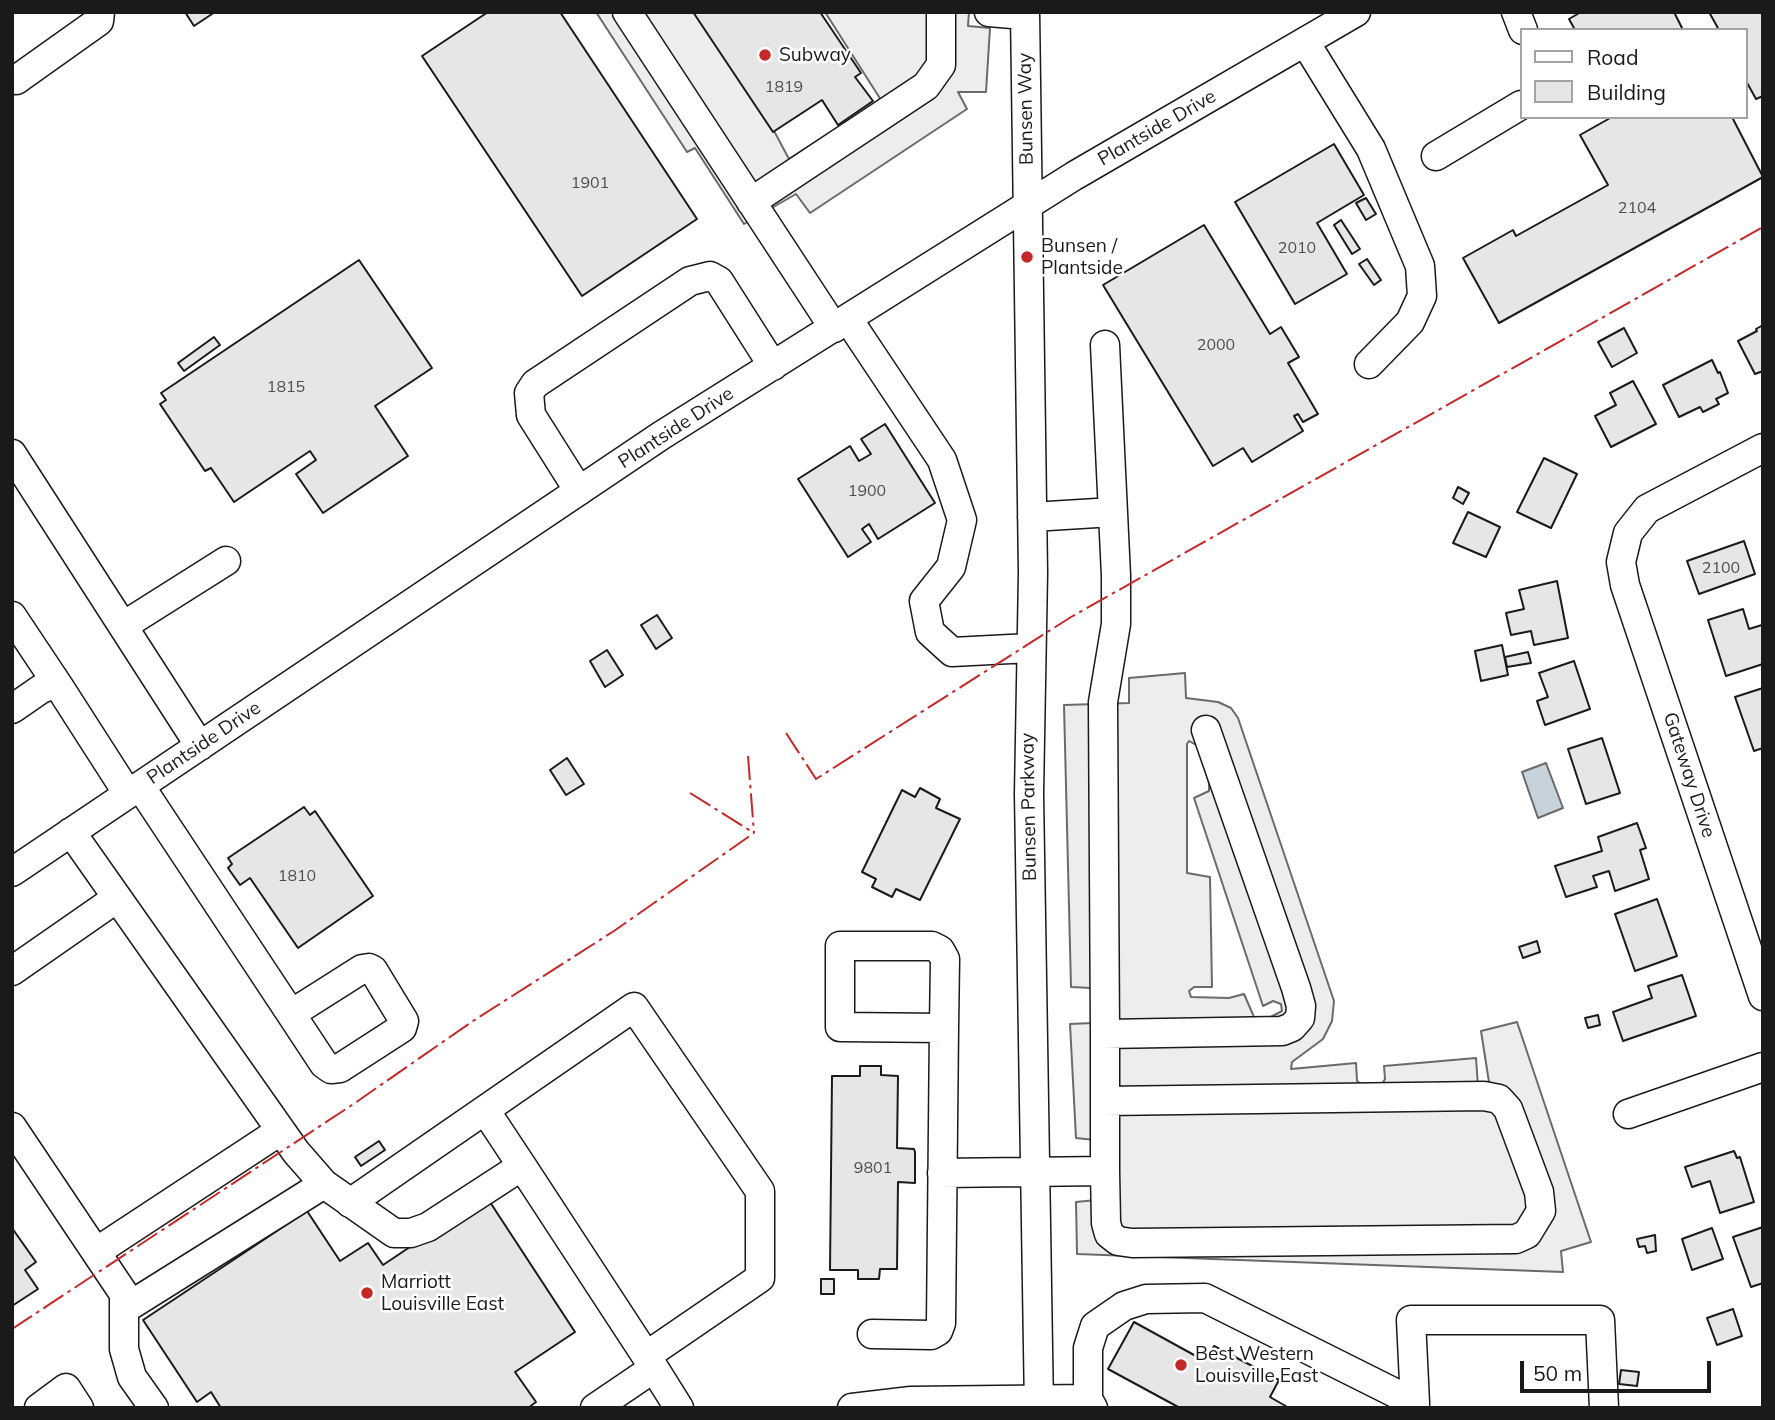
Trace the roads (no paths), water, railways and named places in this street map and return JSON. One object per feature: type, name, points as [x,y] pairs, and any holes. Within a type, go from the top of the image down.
[{"type":"street","points":[[12,79],[16,80],[99,21],[100,12]]},
{"type":"street","points":[[627,12],[751,202],[942,460],[961,520],[951,567],[924,601],[930,632],[951,652],[1030,648]]},
{"type":"street","points":[[751,202],[926,86],[941,65],[941,12]]},
{"type":"street","points":[[989,12],[1025,13]]},
{"type":"street","name":"Plantside Drive","points":[[12,872],[579,491],[773,366],[1029,206],[1356,12]]},
{"type":"street","name":"Bunsen Way","points":[[1025,13],[1029,206]]},
{"type":"street","points":[[1305,42],[1371,149],[1420,266],[1422,296],[1410,323],[1369,364]]},
{"type":"street","points":[[1436,156],[1520,106]]},
{"type":"street","name":"Bunsen Parkway","points":[[1029,206],[1029,794],[1039,1403]]},
{"type":"street","points":[[579,491],[531,415],[529,393],[535,384],[679,288],[701,277],[710,276],[719,281],[773,366]]},
{"type":"street","points":[[1105,345],[1116,624],[1103,702],[1105,1171],[1106,1223],[1109,1234],[1118,1241],[1132,1242],[1516,1239],[1528,1234],[1541,1211],[1539,1192],[1508,1109],[1499,1099],[1484,1096],[1105,1101]]},
{"type":"street","name":"Gateway Drive","points":[[1763,448],[1647,509],[1628,533],[1622,552],[1625,585],[1763,996]]},
{"type":"street","points":[[12,454],[200,746]]},
{"type":"street","points":[[1031,517],[1113,512]]},
{"type":"street","points":[[123,626],[226,562]]},
{"type":"street","points":[[12,616],[290,1014]]},
{"type":"street","points":[[12,709],[41,689],[51,685],[60,688]]},
{"type":"street","points":[[1105,1034],[1282,1031],[1292,1027],[1300,1018],[1296,988],[1206,730]]},
{"type":"street","points":[[71,832],[280,1130],[324,1184],[394,1233],[411,1233],[428,1227],[522,1166]]},
{"type":"street","points":[[12,971],[117,898]]},
{"type":"street","points":[[872,1334],[931,1335],[938,1331],[941,1323],[944,1028],[944,958],[940,950],[932,946],[840,946],[840,1027],[944,1028]]},
{"type":"street","points":[[350,1203],[634,1007],[760,1191],[760,1278],[595,1408]]},
{"type":"street","points":[[1628,1114],[1763,1067]]},
{"type":"street","points":[[485,1110],[679,1408]]},
{"type":"street","points":[[12,1126],[124,1294],[124,1349],[132,1377],[153,1408]]},
{"type":"street","points":[[96,1252],[280,1130]]},
{"type":"street","points":[[942,1173],[1105,1171]]},
{"type":"street","points":[[126,1308],[324,1184]]},
{"type":"street","points":[[852,1408],[911,1401],[1091,1403],[1088,1348],[1095,1326],[1124,1306],[1146,1299],[1205,1297],[1415,1405],[1411,1320],[1600,1320],[1604,1408]]},
{"type":"street","points":[[39,1408],[66,1388],[79,1408]]},
{"type":"place","name":"Subway","points":[[765,55]]},
{"type":"place","name":"Bunsen / Plantside","points":[[1027,257]]},
{"type":"place","name":"Marriott Louisville East","points":[[367,1293]]},
{"type":"place","name":"Best Western Louisville East","points":[[1181,1365]]}]
